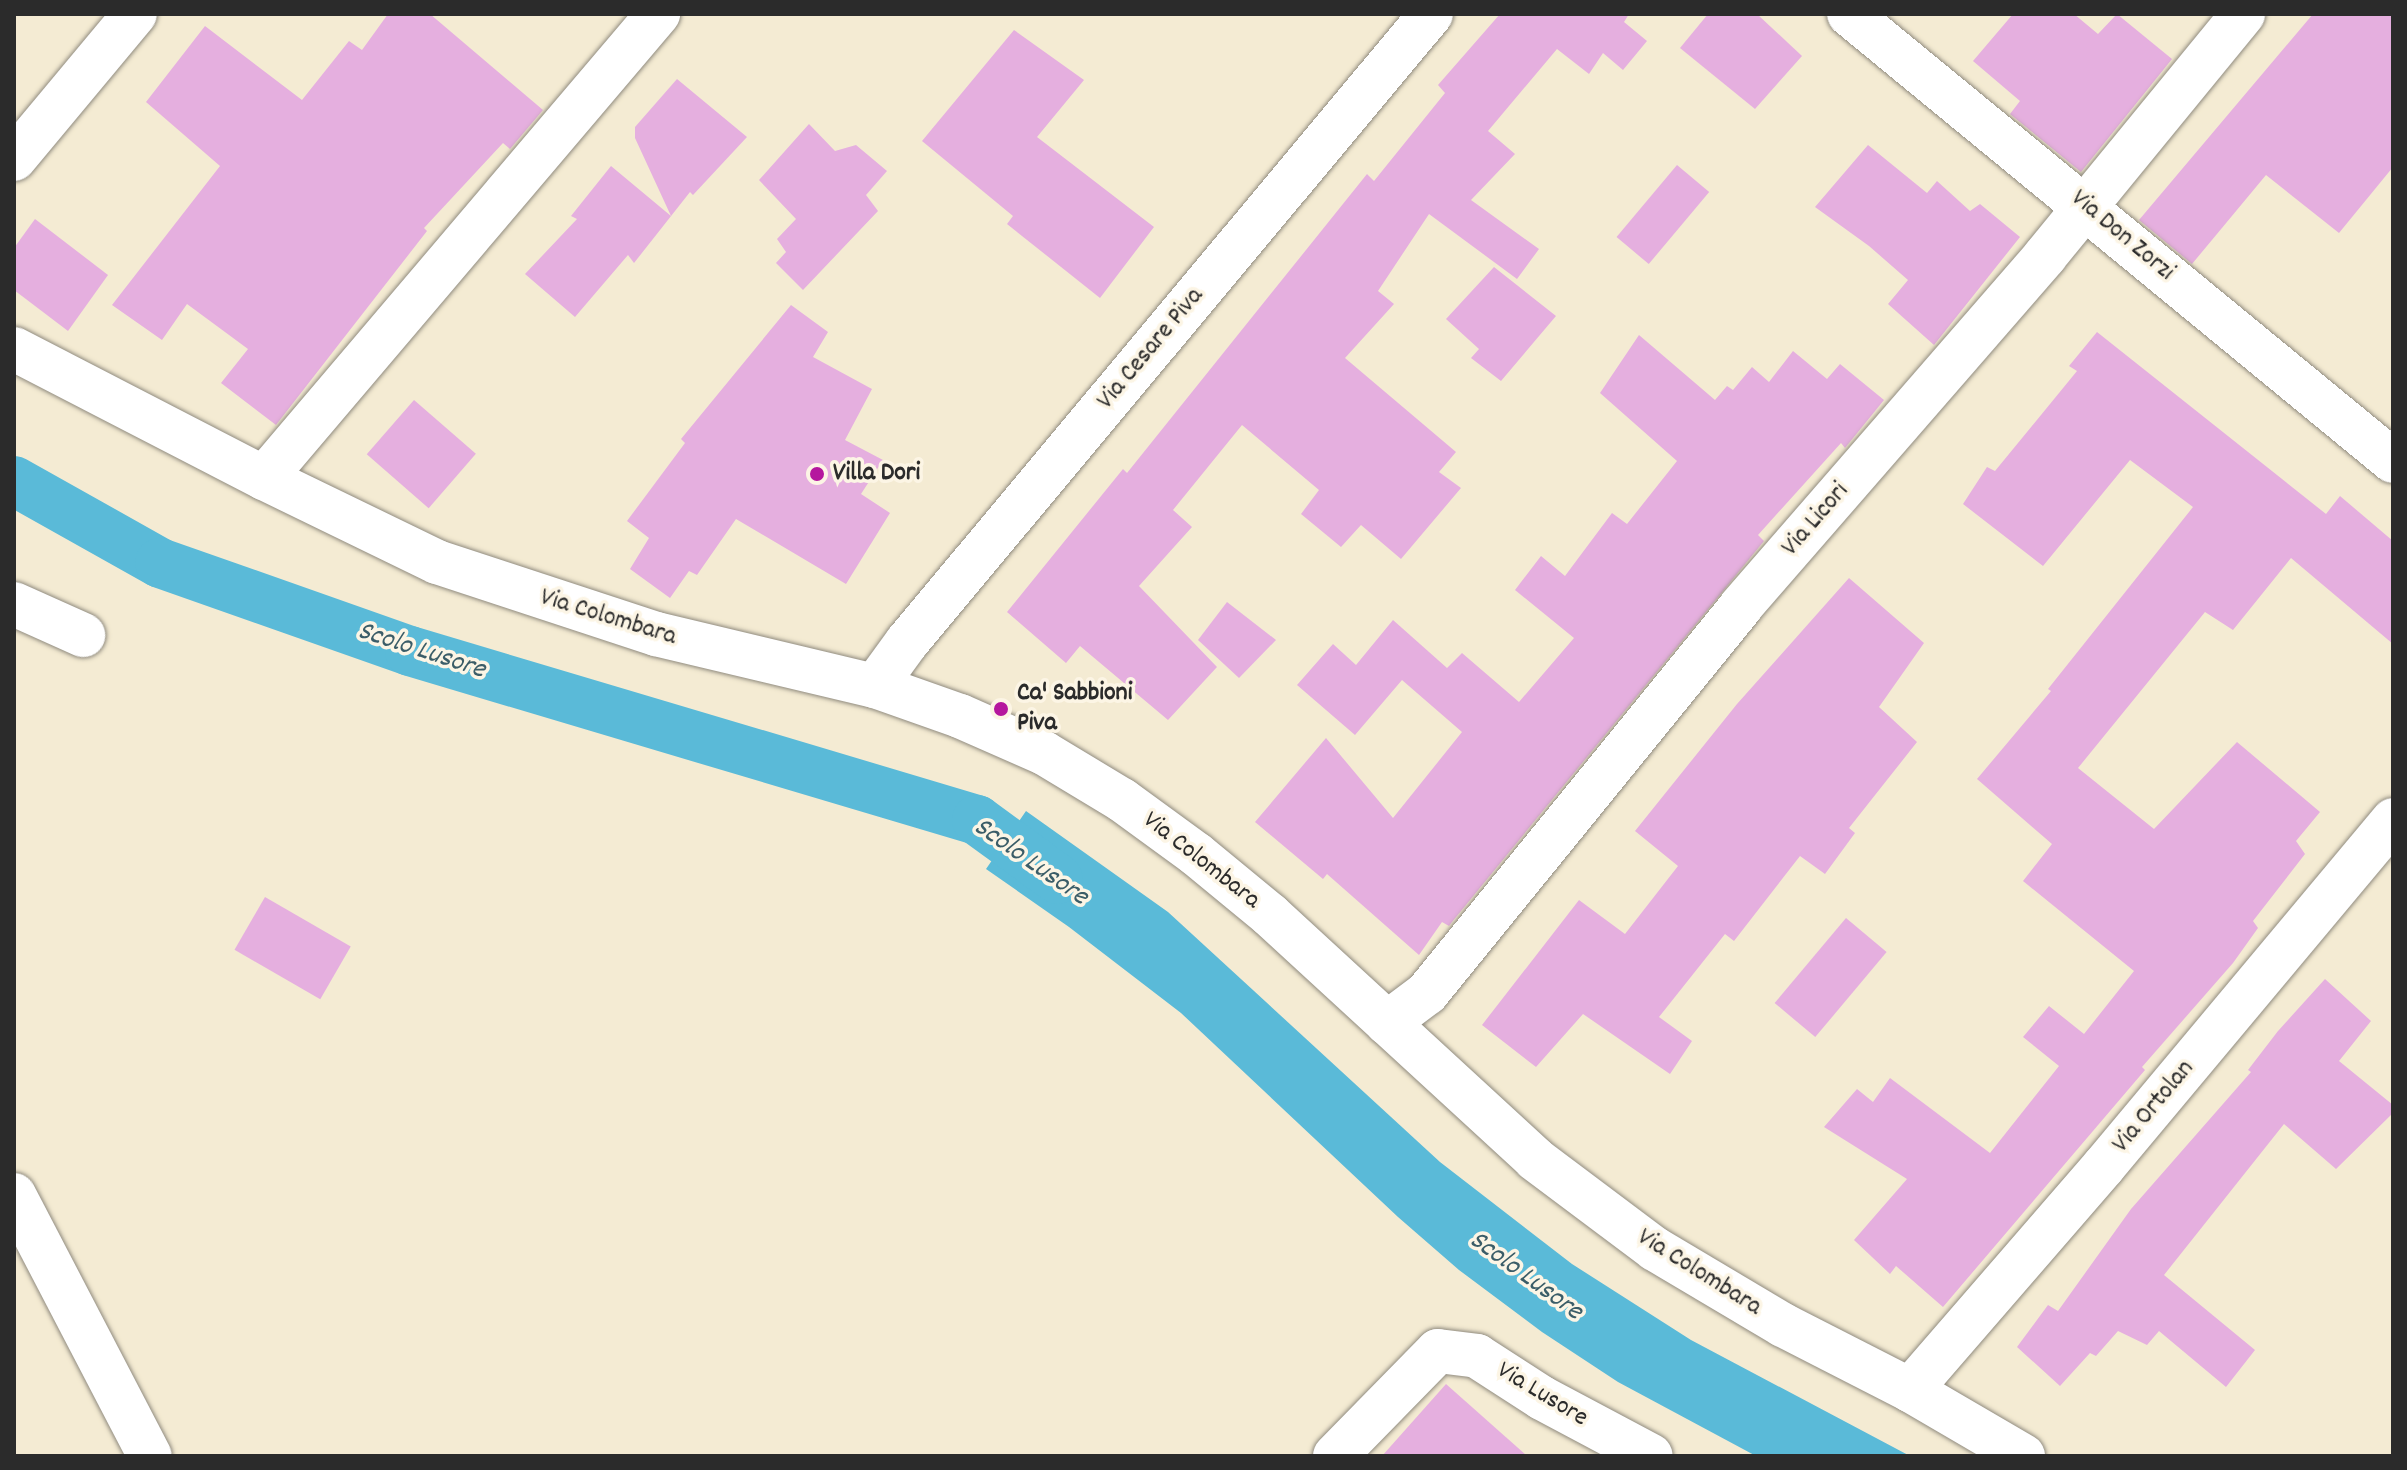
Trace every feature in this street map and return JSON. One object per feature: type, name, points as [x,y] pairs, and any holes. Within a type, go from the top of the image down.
[{"type":"street","points":[[14,159],[135,14]]},
{"type":"street","points":[[264,478],[658,14]]},
{"type":"street","name":"Via Cesare Piva","points":[[875,686],[907,642],[1431,14]]},
{"type":"street","name":"Via Don Zorzi","points":[[1849,14],[2393,461]]},
{"type":"street","name":"Via Licori","points":[[1387,1023],[1427,993],[1741,606],[2045,256],[2084,204],[2243,14]]},
{"type":"street","name":"Via Colombara","points":[[14,349],[264,478],[437,562],[656,634],[875,686],[960,716],[1044,753],[1122,800],[1196,854],[1270,915],[1535,1159],[1655,1249],[1783,1325],[1910,1390],[2023,1456]]},
{"type":"street","points":[[14,604],[83,635]]},
{"type":"street","name":"Via Ortolan","points":[[1910,1390],[2094,1178],[2393,820]]},
{"type":"street","points":[[14,1195],[150,1456]]},
{"type":"street","name":"Via Lusore","points":[[1335,1456],[1438,1351],[1477,1356],[1542,1398],[1651,1456]]},
{"type":"water","points":[[1026,811],[1168,912],[1440,1162],[1572,1264],[1691,1340],[1910,1456],[1756,1456],[1618,1382],[1542,1332],[1459,1270],[1398,1217],[1181,1013],[1069,927],[986,869]]},
{"type":"building","points":[[388,14],[430,14],[543,110],[510,149],[503,143],[424,228],[427,231],[276,425],[221,383],[248,349],[187,304],[162,340],[112,305],[220,166],[146,102],[205,26],[302,100],[349,41],[362,50]]},
{"type":"building","points":[[1500,14],[1629,14],[1624,22],[1647,41],[1623,70],[1603,53],[1589,74],[1557,49],[1488,131],[1515,154],[1471,200],[1539,249],[1517,279],[1429,214],[1378,291],[1394,304],[1345,358],[1456,452],[1439,472],[1461,488],[1401,559],[1361,525],[1341,547],[1301,514],[1319,490],[1242,425],[1173,510],[1192,527],[1139,586],[1217,667],[1168,720],[1080,646],[1066,663],[1007,612],[1123,469],[1127,473],[1367,174],[1374,181],[1445,93],[1438,85]]},
{"type":"building","points":[[1708,14],[1757,14],[1802,56],[1755,109],[1680,48]]},
{"type":"building","points":[[2013,14],[2074,14],[2098,34],[2117,14],[2172,59],[2081,172],[2010,114],[2020,101],[1973,61]]},
{"type":"building","points":[[2313,14],[2393,14],[2393,167],[2339,233],[2266,175],[2192,264],[2139,220]]},
{"type":"building","points":[[1014,30],[1084,80],[1037,137],[1154,227],[1100,298],[1007,224],[1013,216],[922,141]]},
{"type":"building","points":[[677,79],[747,137],[693,195],[690,192],[634,263],[628,255],[575,317],[525,274],[577,219],[571,216],[611,166],[671,216],[635,138],[635,127]]},
{"type":"building","points":[[809,124],[835,151],[856,145],[887,171],[866,195],[878,211],[803,290],[776,263],[786,252],[777,239],[796,219],[759,180]]},
{"type":"building","points":[[1868,145],[1927,193],[1937,181],[1970,211],[1980,204],[2020,237],[1934,345],[1888,304],[1908,280],[1869,246],[1815,207]]},
{"type":"building","points":[[1677,165],[1709,192],[1649,264],[1617,237]]},
{"type":"building","points":[[35,219],[108,275],[68,331],[14,290],[14,248]]},
{"type":"building","points":[[1494,267],[1556,316],[1501,381],[1471,358],[1479,349],[1446,319]]},
{"type":"building","points":[[791,305],[828,332],[813,357],[872,389],[845,440],[883,460],[861,494],[890,513],[846,584],[736,519],[697,575],[689,571],[670,598],[630,569],[649,538],[627,521],[685,443],[681,439]]},
{"type":"building","points":[[2097,332],[2326,514],[2340,496],[2393,541],[2393,644],[2291,558],[2233,630],[2205,612],[2078,768],[2154,829],[2237,742],[2320,812],[2296,841],[2305,854],[2253,921],[2258,928],[2233,963],[2142,1067],[2145,1070],[1943,1307],[1896,1266],[1890,1274],[1854,1240],[1907,1179],[1824,1127],[1857,1089],[1873,1102],[1890,1078],[1990,1153],[2059,1066],[2023,1037],[2049,1006],[2084,1034],[2134,971],[2023,881],[2052,844],[1977,779],[2051,691],[2048,689],[2193,507],[2130,460],[2043,566],[1963,504],[1987,467],[1995,471],[2077,371],[2069,366]]},
{"type":"building","points":[[1639,335],[1715,400],[1727,386],[1733,390],[1752,367],[1769,382],[1793,351],[1827,379],[1840,364],[1884,400],[1845,448],[1841,443],[1758,535],[1764,541],[1449,926],[1442,922],[1419,955],[1327,874],[1323,879],[1255,822],[1326,738],[1393,818],[1462,732],[1402,680],[1355,735],[1297,685],[1333,644],[1356,665],[1393,620],[1447,668],[1462,653],[1519,702],[1574,638],[1515,590],[1541,556],[1565,576],[1612,513],[1627,524],[1677,461],[1600,393]]},
{"type":"building","points":[[414,400],[476,454],[429,508],[367,454]]},
{"type":"building","points":[[1849,578],[1924,643],[1879,707],[1917,742],[1849,828],[1855,833],[1825,874],[1800,856],[1734,941],[1725,934],[1659,1017],[1692,1041],[1670,1074],[1583,1014],[1536,1067],[1482,1025],[1579,900],[1625,934],[1678,866],[1635,831],[1737,704]]},
{"type":"building","points":[[1227,602],[1276,640],[1239,678],[1198,640]]},
{"type":"building","points":[[265,897],[351,946],[320,999],[234,950]]},
{"type":"building","points":[[1846,918],[1887,952],[1815,1037],[1775,1003]]},
{"type":"building","points":[[2325,979],[2371,1021],[2339,1061],[2393,1105],[2393,1113],[2336,1169],[2284,1124],[2164,1275],[2255,1350],[2226,1387],[2159,1331],[2147,1345],[2118,1331],[2096,1356],[2090,1353],[2060,1386],[2017,1347],[2048,1305],[2058,1311],[2131,1209],[2251,1072],[2248,1070],[2278,1031]]},
{"type":"building","points":[[1446,1384],[1527,1456],[1382,1456]]},
{"type":"waterway","name":"Scolo Lusore","points":[[14,481],[160,563],[410,651],[977,820],[1058,879]]},
{"type":"place","name":"Villa Dori","points":[[817,474]]},
{"type":"place","name":"Ca' Sabbioni Piva","points":[[1001,709]]}]
